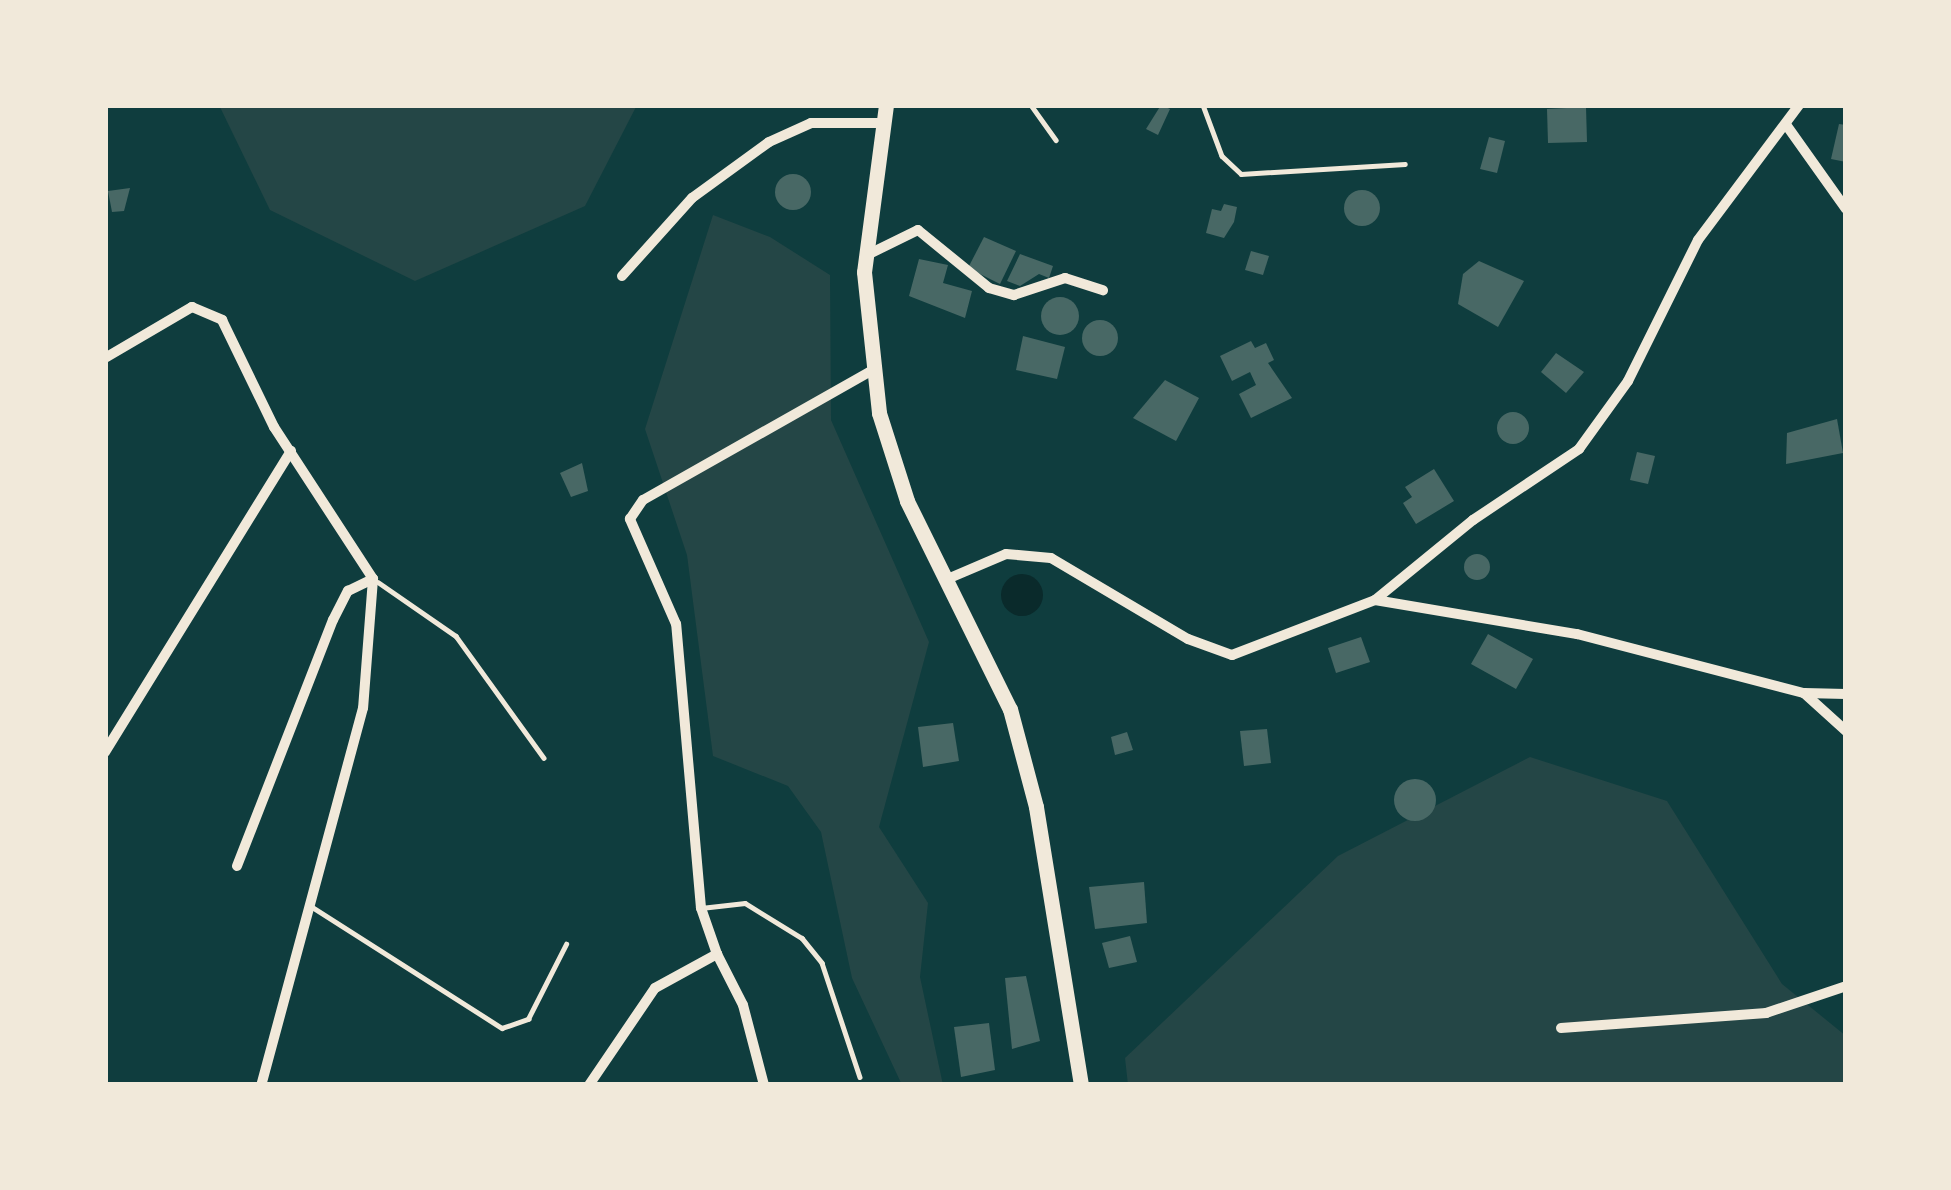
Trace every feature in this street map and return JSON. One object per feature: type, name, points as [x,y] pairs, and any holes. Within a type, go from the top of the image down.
[{"type":"main road","points":[[886,105],[866,256],[872,370],[889,452],[945,580],[1010,709],[1027,770],[1081,1085]]},
{"type":"street","points":[[945,580],[1006,554],[1051,558],[1199,645],[1232,655],[1375,600],[1473,520],[1579,449],[1628,381],[1698,240],[1799,105]]},
{"type":"street","points":[[622,276],[692,198],[769,142],[812,123],[880,123]]},
{"type":"street","points":[[1787,126],[1846,209]]},
{"type":"street","points":[[866,256],[918,230],[989,288],[1015,295],[1065,278],[1103,290]]},
{"type":"street","points":[[105,358],[169,317],[192,307],[209,311],[232,333],[291,451],[373,579],[364,708],[261,1085]]},
{"type":"street","points":[[764,1085],[743,1005],[701,908],[682,658],[630,519],[643,500],[872,370]]},
{"type":"street","points":[[105,752],[291,451]]},
{"type":"street","points":[[237,866],[333,620],[348,592],[373,579]]},
{"type":"street","points":[[1375,600],[1576,634],[1804,693],[1846,694]]},
{"type":"street","points":[[1804,693],[1845,729]]},
{"type":"street","points":[[589,1085],[655,988],[717,954]]},
{"type":"street","points":[[1561,1028],[1766,1013],[1846,986]]},
{"type":"lane","points":[[1031,105],[1056,140]]},
{"type":"lane","points":[[1203,105],[1222,156],[1241,174],[1405,164]]},
{"type":"lane","points":[[373,579],[457,636],[544,758]]},
{"type":"lane","points":[[701,908],[745,903],[802,938],[829,980],[860,1077]]},
{"type":"lane","points":[[310,905],[502,1028],[528,1019],[566,944]]},
{"type":"shaded area","points":[[219,105],[637,105],[585,206],[415,281],[270,210]]},
{"type":"shaded area","points":[[713,215],[770,237],[830,275],[831,420],[929,642],[879,827],[928,903],[920,977],[943,1085],[902,1085],[852,978],[821,832],[788,786],[713,756],[687,555],[645,429]]},
{"type":"shaded area","points":[[1022,574],[1037,580],[1043,595],[1037,610],[1022,616],[1007,610],[1001,595],[1007,580]]},
{"type":"shaded area","points":[[1530,757],[1667,801],[1782,984],[1846,1036],[1846,1085],[1128,1085],[1125,1058],[1338,856]]},
{"type":"building","points":[[1161,105],[1170,109],[1158,135],[1146,129]]},
{"type":"building","points":[[1586,107],[1587,142],[1548,143],[1547,109]]},
{"type":"building","points":[[1839,124],[1846,125],[1846,162],[1831,159]]},
{"type":"building","points":[[1489,137],[1505,141],[1497,173],[1480,169]]},
{"type":"building","points":[[793,174],[806,179],[811,192],[806,205],[793,210],[780,205],[775,192],[780,179]]},
{"type":"building","points":[[130,188],[124,211],[112,212],[108,191]]},
{"type":"building","points":[[1362,190],[1375,195],[1380,208],[1375,221],[1362,226],[1349,221],[1344,208],[1349,195]]},
{"type":"building","points":[[1224,204],[1237,207],[1234,222],[1224,238],[1206,233],[1212,209],[1221,211]]},
{"type":"building","points":[[984,237],[1016,251],[1000,284],[968,268]]},
{"type":"building","points":[[1251,251],[1269,256],[1263,275],[1245,270]]},
{"type":"building","points":[[1020,254],[1053,266],[1049,278],[1039,274],[1020,286],[1007,281]]},
{"type":"building","points":[[919,259],[948,265],[943,283],[972,291],[965,318],[909,296]]},
{"type":"building","points":[[1479,261],[1524,281],[1498,327],[1458,304],[1463,274]]},
{"type":"building","points":[[1060,297],[1073,303],[1079,316],[1073,329],[1060,335],[1047,329],[1041,316],[1047,303]]},
{"type":"building","points":[[1100,320],[1113,325],[1118,338],[1113,351],[1100,356],[1087,351],[1082,338],[1087,325]]},
{"type":"building","points":[[1023,336],[1065,347],[1057,379],[1016,370]]},
{"type":"building","points":[[1251,341],[1255,348],[1266,343],[1274,360],[1268,363],[1292,398],[1251,418],[1239,394],[1256,385],[1250,372],[1232,381],[1220,356]]},
{"type":"building","points":[[1556,353],[1584,372],[1566,393],[1541,372]]},
{"type":"building","points":[[1165,380],[1199,398],[1176,441],[1133,418]]},
{"type":"building","points":[[1513,412],[1525,416],[1529,428],[1525,440],[1513,444],[1501,440],[1497,428],[1501,416]]},
{"type":"building","points":[[1837,419],[1843,453],[1786,464],[1787,433]]},
{"type":"building","points":[[1637,452],[1655,456],[1648,484],[1630,480]]},
{"type":"building","points":[[582,463],[588,491],[571,497],[560,473]]},
{"type":"building","points":[[1434,469],[1454,501],[1416,524],[1403,503],[1412,497],[1405,487]]},
{"type":"building","points":[[1477,554],[1490,567],[1477,580],[1464,567]]},
{"type":"building","points":[[1488,634],[1533,659],[1516,689],[1471,664]]},
{"type":"building","points":[[1361,637],[1370,662],[1336,673],[1328,648]]},
{"type":"building","points":[[953,723],[959,761],[923,767],[918,727]]},
{"type":"building","points":[[1267,729],[1271,763],[1244,766],[1240,731]]},
{"type":"building","points":[[1127,732],[1133,750],[1115,755],[1111,737]]},
{"type":"building","points":[[1415,779],[1430,785],[1436,800],[1430,815],[1415,821],[1400,815],[1394,800],[1400,785]]},
{"type":"building","points":[[1144,882],[1147,923],[1095,929],[1089,887]]},
{"type":"building","points":[[1130,936],[1137,962],[1109,968],[1102,943]]},
{"type":"building","points":[[1026,976],[1040,1041],[1012,1049],[1005,978]]},
{"type":"building","points":[[989,1023],[995,1070],[961,1077],[954,1027]]}]
